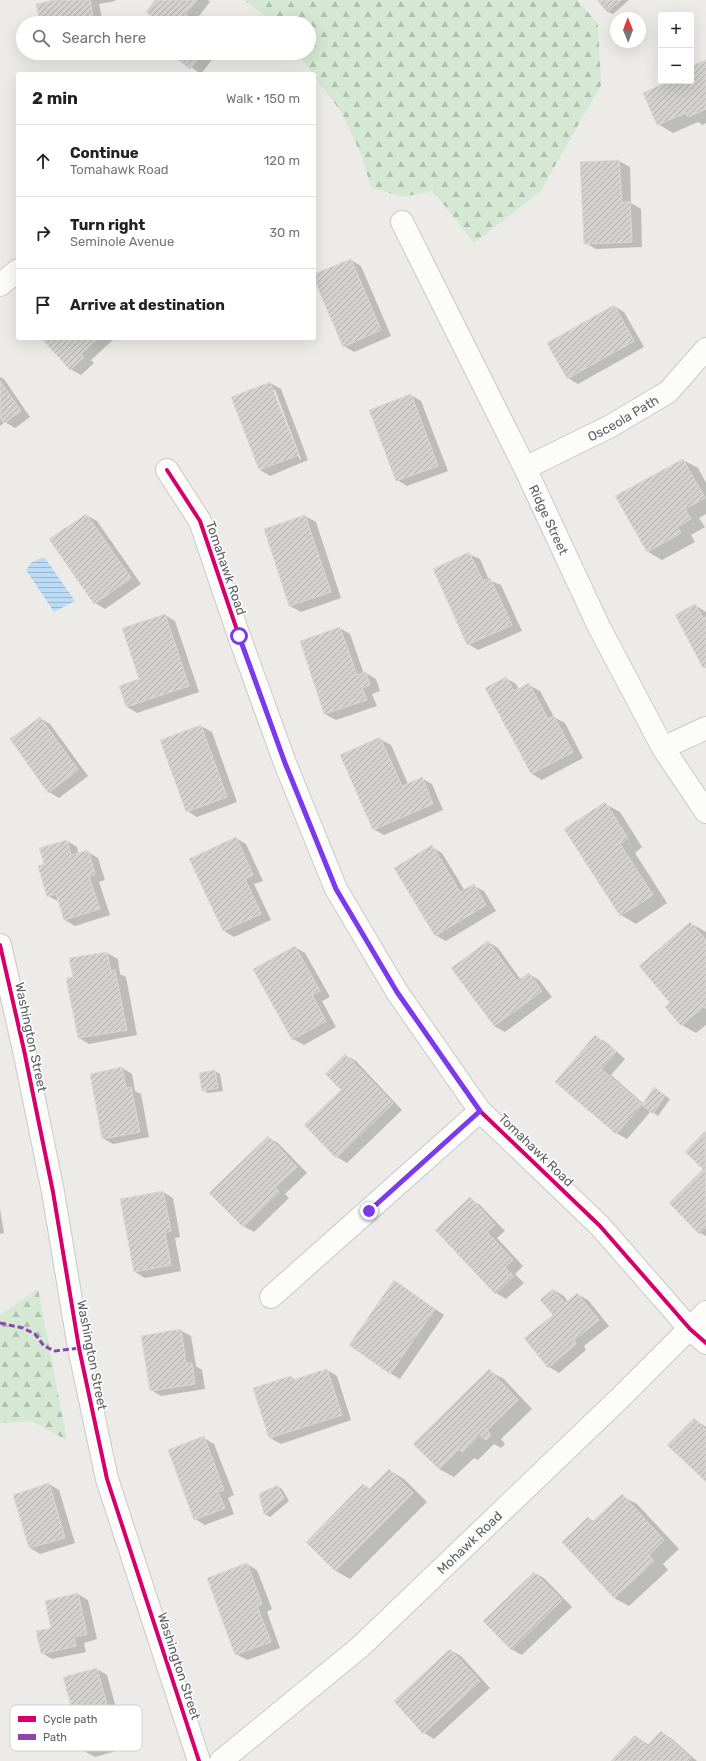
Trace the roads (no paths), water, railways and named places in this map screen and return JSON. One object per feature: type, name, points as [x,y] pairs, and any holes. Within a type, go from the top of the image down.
[{"type":"street","name":"Ridge Street","points":[[402,222],[525,468],[599,627],[663,748],[706,812]]},
{"type":"street","points":[[0,285],[16,272]]},
{"type":"street","name":"Osceola Path","points":[[525,468],[609,427],[668,392],[706,349]]},
{"type":"street","name":"Tomahawk Road","points":[[167,470],[200,521],[239,636],[283,756],[336,889],[397,992],[480,1111],[600,1226],[690,1329],[706,1343]]},
{"type":"street","points":[[663,748],[706,728]]},
{"type":"street","name":"Washington Street","points":[[0,945],[27,1065],[53,1192],[79,1348],[108,1479],[199,1761]]},
{"type":"street","points":[[271,1297],[480,1111]]},
{"type":"street","name":"Mohawk Road","points":[[221,1761],[360,1647],[620,1398],[706,1312]]},
{"type":"water","points":[[45,558],[75,601],[54,612],[26,570],[32,562]]}]
